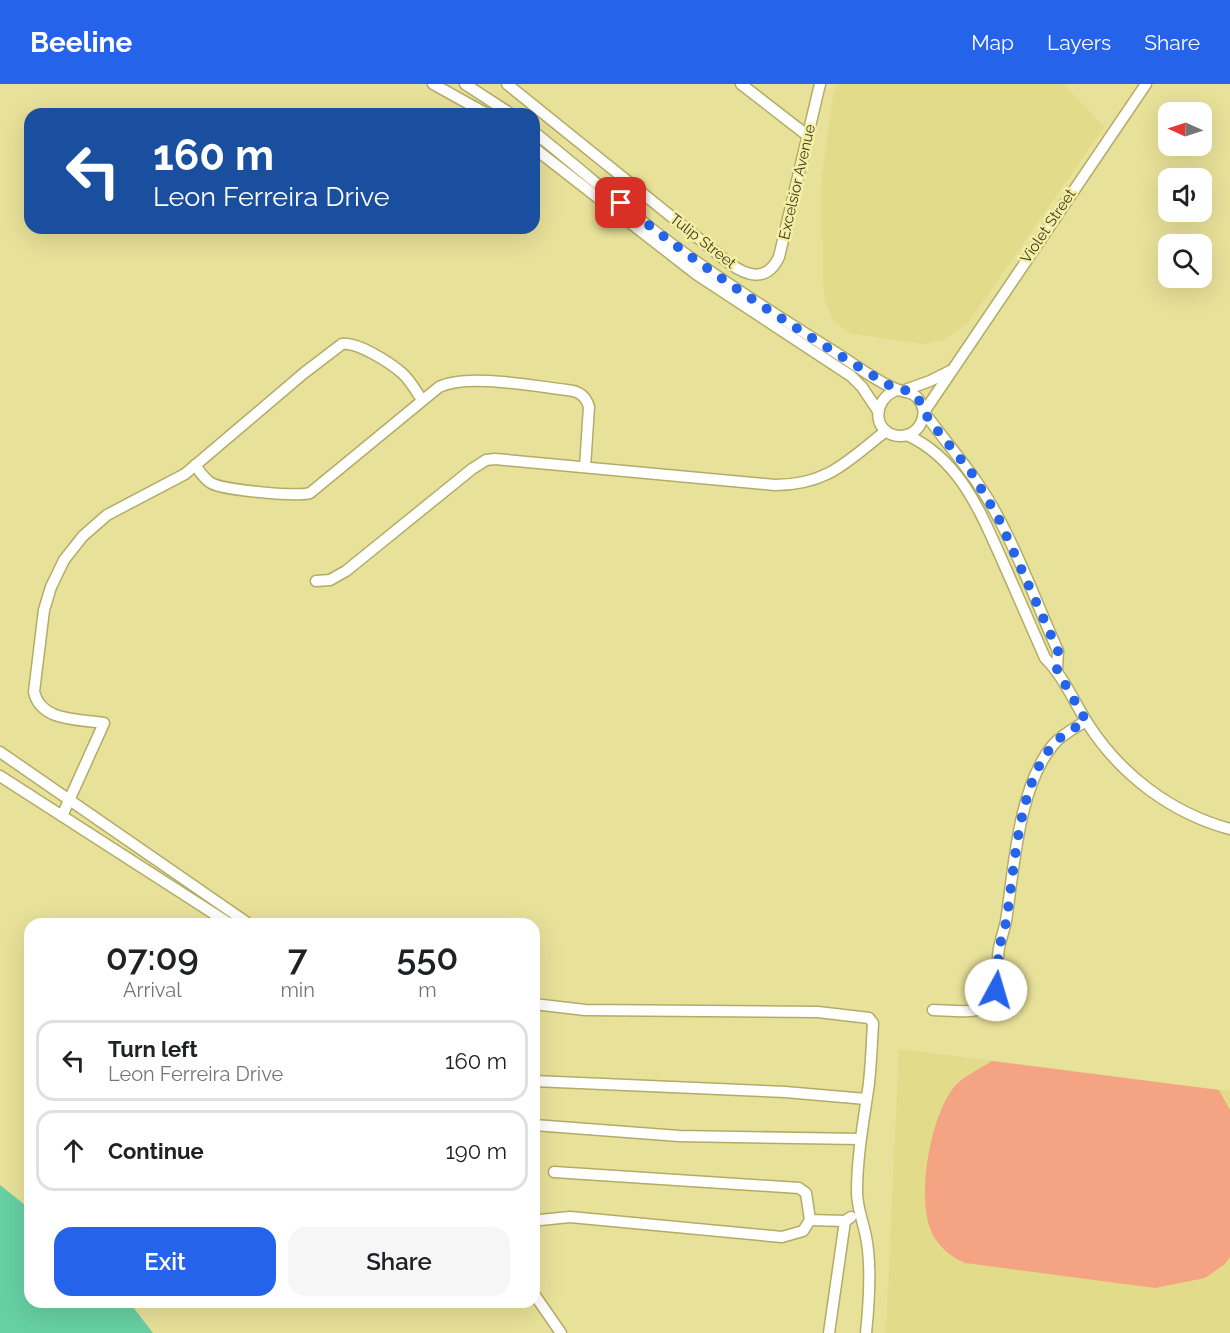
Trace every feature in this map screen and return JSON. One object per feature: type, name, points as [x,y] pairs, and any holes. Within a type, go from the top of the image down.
[{"type":"street","points":[[433,84],[476,108]]},
{"type":"street","points":[[465,84],[502,108]]},
{"type":"street","name":"Tulip Street","points":[[507,84],[537,108]]},
{"type":"street","points":[[741,84],[808,135]]},
{"type":"street","name":"Excelsior Avenue","points":[[764,274],[775,266],[779,257],[820,84]]},
{"type":"street","name":"Violet Street","points":[[924,412],[1146,84]]},
{"type":"street","name":"Tulip Street","points":[[540,111],[729,263],[750,274],[764,274]]},
{"type":"street","points":[[540,137],[654,230],[712,272],[814,339],[918,398],[924,412],[971,472],[998,517],[1058,651],[1057,670]]},
{"type":"street","points":[[540,153],[696,274],[851,376],[862,387],[878,411],[881,425],[886,431],[900,436],[907,435],[919,426],[924,412]]},
{"type":"street","points":[[62,816],[104,723],[51,715],[36,702],[34,692],[44,610],[51,587],[64,560],[83,536],[106,515],[185,474],[304,373],[342,344],[350,343],[359,346],[401,372],[422,400]]},
{"type":"street","points":[[878,411],[884,397],[930,381],[952,369]]},
{"type":"street","points":[[195,465],[204,478],[220,487],[302,495],[319,487],[439,387],[458,380],[574,390],[586,399],[589,407],[585,467]]},
{"type":"street","points":[[316,581],[330,580],[346,571],[486,460],[794,485],[824,477],[886,431]]},
{"type":"street","points":[[907,435],[935,451],[949,464],[964,485],[984,519],[1045,658],[1057,670],[1086,721],[1112,756],[1139,782],[1176,807],[1200,819],[1230,829]]},
{"type":"street","points":[[933,1010],[973,1011],[983,1008],[993,998],[998,978],[999,948],[1006,920],[1013,861],[1036,772],[1055,743],[1086,721]]},
{"type":"street","points":[[0,752],[240,918]]},
{"type":"street","points":[[0,776],[221,918]]},
{"type":"street","points":[[540,1005],[585,1010],[818,1012],[869,1018],[873,1023],[860,1139],[857,1191],[858,1212],[866,1236],[867,1251],[869,1309],[866,1333]]},
{"type":"street","points":[[540,1081],[785,1092],[866,1100]]},
{"type":"street","points":[[540,1125],[702,1137],[860,1139]]},
{"type":"street","points":[[540,1220],[570,1217],[782,1237],[800,1233],[807,1227],[810,1220],[806,1193],[799,1188],[554,1172]]},
{"type":"street","points":[[810,1220],[845,1221],[858,1212]]},
{"type":"street","points":[[829,1333],[845,1221]]},
{"type":"street","points":[[540,1303],[561,1333]]},
{"type":"shaded area","points":[[838,84],[1064,84],[1104,127],[968,323],[944,340],[922,344],[849,333],[834,321],[825,302],[822,175],[833,96]]},
{"type":"shaded area","points":[[899,1049],[1230,1091],[1230,1333],[886,1333]]},
{"type":"shaded area","points":[[992,1061],[1219,1090],[1230,1110],[1230,1257],[1225,1264],[1205,1278],[1155,1288],[965,1263],[948,1253],[934,1237],[928,1222],[925,1203],[927,1160],[938,1118],[954,1087],[966,1076]]},
{"type":"shaded area","points":[[0,1185],[24,1204],[24,1308],[134,1308],[153,1333],[0,1333]]},
{"type":"route","points":[[621,203],[712,272],[795,327],[897,390],[912,393],[918,398],[924,412],[943,439],[971,472],[998,517],[1058,651],[1057,670],[1086,721],[1055,743],[1036,772],[1013,861],[1003,939],[999,948],[996,990]]}]
